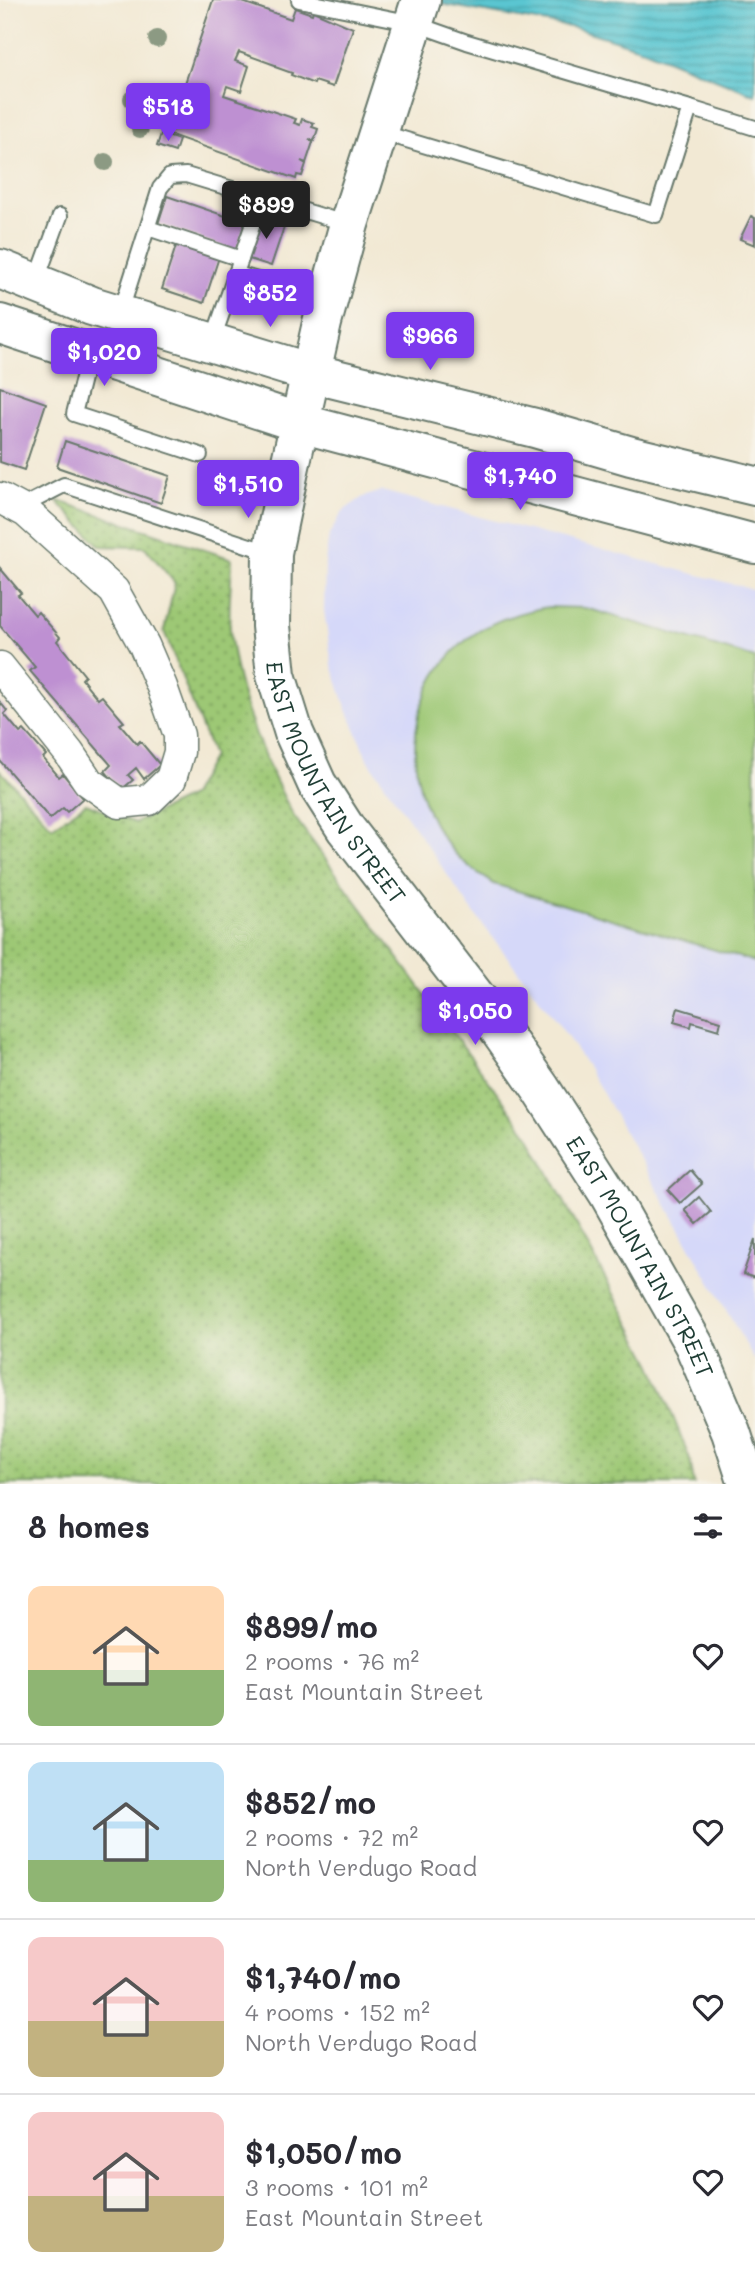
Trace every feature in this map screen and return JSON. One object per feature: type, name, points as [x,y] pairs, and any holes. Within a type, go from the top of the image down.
[{"type":"main road","name":"EAST MOUNTAIN STREET","points":[[417,10],[349,224],[328,301],[272,553],[271,626],[276,675],[294,733],[317,784],[346,829],[485,1009],[541,1088],[608,1193],[694,1345],[731,1432],[748,1484]]},
{"type":"main road","points":[[0,269],[120,315],[311,373],[755,486]]},
{"type":"main road","points":[[0,324],[300,423],[755,544]]},
{"type":"street","points":[[0,667],[88,781],[119,803],[149,800],[171,779],[179,752],[179,735],[144,645],[114,591],[9,503]]},
{"type":"lane","points":[[299,0],[417,10],[467,42],[755,128]]},
{"type":"lane","points":[[379,132],[656,215],[690,108]]},
{"type":"lane","points":[[120,315],[160,188],[170,176],[186,175],[349,224]]},
{"type":"lane","points":[[212,343],[262,197]]},
{"type":"lane","points":[[36,283],[60,216]]},
{"type":"lane","points":[[148,228],[242,258]]},
{"type":"lane","points":[[237,275],[328,301]]},
{"type":"lane","points":[[90,352],[74,414],[200,455]]},
{"type":"lane","points":[[9,503],[64,485],[272,553]]},
{"type":"shaded area","points":[[382,491],[755,590],[755,1361],[589,1069],[471,909],[368,760],[332,665],[324,610],[325,562],[329,535],[343,511],[363,497]]},
{"type":"green space","points":[[56,500],[232,559],[230,625],[236,668],[255,733],[283,795],[293,815],[529,1136],[652,1365],[690,1459],[694,1484],[0,1484],[0,770],[52,827],[86,803],[135,823],[191,796],[213,756],[164,631],[175,583],[145,547],[100,546]]},
{"type":"green space","points":[[548,607],[585,608],[755,658],[755,962],[494,884],[457,855],[435,826],[423,800],[415,743],[419,715],[428,688],[443,664],[473,635],[503,619]]},
{"type":"water","points":[[419,0],[755,0],[755,95],[637,47],[576,28]]},
{"type":"building","points":[[213,0],[237,0],[291,19],[295,8],[312,14],[313,11],[353,28],[333,87],[315,81],[314,84],[275,65],[239,52],[235,61],[249,66],[241,91],[227,86],[224,95],[296,119],[294,123],[300,125],[302,119],[314,123],[312,127],[318,129],[314,141],[309,139],[313,142],[306,163],[301,161],[306,164],[302,176],[297,175],[296,179],[168,134]]},
{"type":"building","points":[[161,134],[179,140],[175,152],[157,146]]},
{"type":"building","points":[[167,196],[246,223],[236,251],[158,224]]},
{"type":"building","points":[[260,216],[285,224],[271,266],[246,258]]},
{"type":"building","points":[[751,216],[755,218],[755,245],[740,239]]},
{"type":"building","points":[[178,240],[220,254],[204,303],[162,289]]},
{"type":"building","points":[[0,387],[46,403],[24,470],[0,462]]},
{"type":"building","points":[[65,441],[170,476],[161,503],[57,467]]},
{"type":"building","points":[[0,568],[35,615],[38,612],[60,637],[57,641],[85,676],[82,679],[98,699],[102,696],[124,722],[120,724],[137,744],[140,741],[160,765],[144,779],[136,768],[128,775],[133,780],[121,790],[105,771],[111,765],[30,671],[35,667],[0,626]]},
{"type":"building","points":[[0,702],[7,711],[4,714],[20,733],[24,730],[46,755],[43,758],[59,777],[63,774],[83,798],[67,812],[63,808],[50,819],[0,761]]},
{"type":"building","points":[[678,1008],[721,1021],[719,1030],[692,1022],[691,1027],[674,1022]]},
{"type":"building","points":[[690,1170],[702,1184],[680,1203],[668,1190]]},
{"type":"building","points":[[699,1197],[711,1212],[697,1224],[685,1210]]},
{"type":"building","points":[[755,1239],[755,1278],[743,1274]]}]
